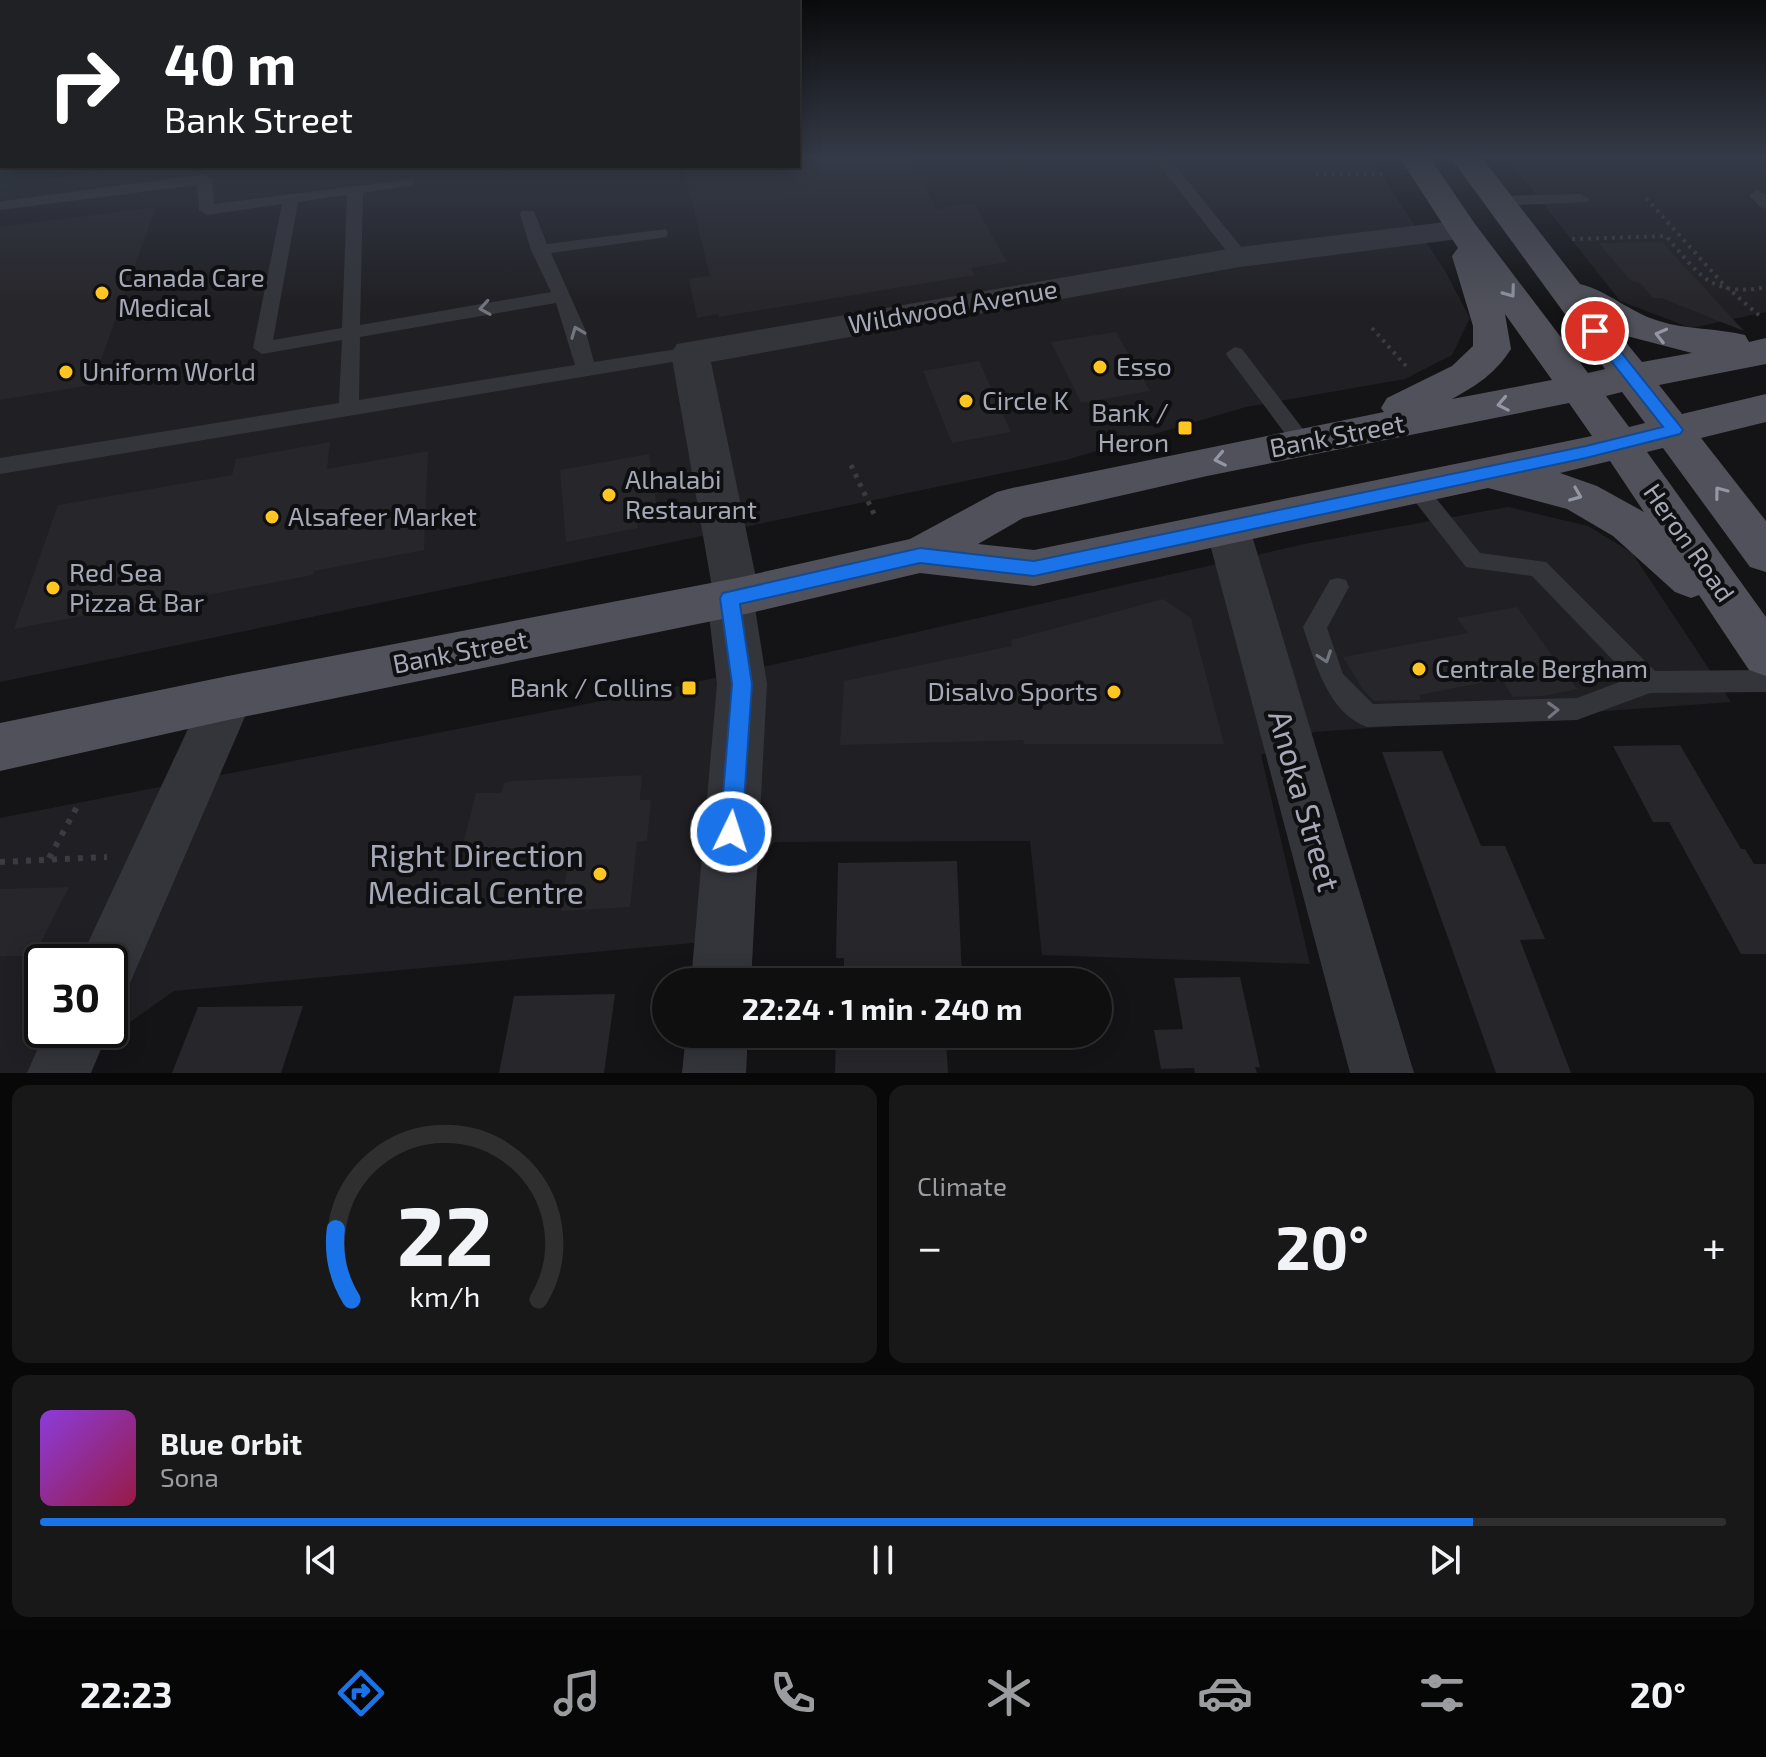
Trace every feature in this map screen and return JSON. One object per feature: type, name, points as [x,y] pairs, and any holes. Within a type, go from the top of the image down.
[{"type":"main road","name":"Heron Road","points":[[1441,208],[1462,230],[1579,387],[1766,655]]},
{"type":"main road","name":"Heron Road","points":[[1503,208],[1766,554]]},
{"type":"main road","points":[[1347,433],[1450,385],[1476,367],[1492,349],[1491,326],[1462,230]]},
{"type":"main road","points":[[1552,273],[1607,314],[1641,330],[1683,340],[1764,338]]},
{"type":"main road","name":"Bank Street","points":[[0,747],[228,698],[734,598],[920,555],[1012,504],[1302,442],[1632,379],[1764,338]]},
{"type":"main road","name":"Bank Street","points":[[920,555],[1034,568],[1620,444],[1766,408]]},
{"type":"main road","points":[[1472,476],[1521,479],[1547,485],[1619,516],[1639,529],[1689,577],[1766,661]]},
{"type":"street","name":"Wildwood Avenue","points":[[690,353],[1240,257],[1462,230]]},
{"type":"street","points":[[690,353],[734,598],[742,684],[722,968]]},
{"type":"street","name":"Anoka Street","points":[[1228,529],[1382,1073]]},
{"type":"street","points":[[117,944],[228,698]]},
{"type":"street","points":[[59,1073],[70,1048]]},
{"type":"street","points":[[714,1073],[716,1048]]},
{"type":"lane","points":[[289,208],[262,348],[562,296]]},
{"type":"lane","points":[[349,409],[354,208]]},
{"type":"lane","points":[[1201,208],[1240,257]]},
{"type":"lane","points":[[528,214],[539,250],[581,340],[586,370]]},
{"type":"lane","points":[[539,250],[660,233]]},
{"type":"lane","points":[[0,466],[690,353]]},
{"type":"lane","points":[[1235,353],[1302,442]]},
{"type":"lane","points":[[1416,488],[1474,561],[1538,568],[1650,682]]},
{"type":"lane","points":[[1338,587],[1315,627],[1333,680],[1367,716],[1577,709],[1650,682],[1766,681]]},
{"type":"path","points":[[1654,208],[1733,292],[1764,338]]},
{"type":"path","points":[[1666,236],[1716,290],[1733,292],[1766,287]]},
{"type":"path","points":[[1566,239],[1678,236]]},
{"type":"path","points":[[1372,328],[1408,369]]},
{"type":"path","points":[[851,465],[874,514]]},
{"type":"path","points":[[49,859],[78,805]]},
{"type":"path","points":[[0,862],[158,854]]},
{"type":"shaded area","points":[[0,208],[1403,208],[1444,269],[1470,318],[1452,355],[1405,379],[1246,407],[1066,460],[0,682]]},
{"type":"shaded area","points":[[1547,208],[1766,208],[1766,312],[1691,328],[1620,301]]},
{"type":"shaded area","points":[[1508,507],[1588,526],[1632,553],[1731,702],[1314,732],[1261,755],[1310,964],[1042,955],[1030,841],[774,842],[714,941],[174,991],[128,1024],[128,944],[24,944],[24,1048],[93,1048],[58,1073],[0,1073],[0,818],[679,686],[1309,543]]},
{"type":"building","points":[[156,208],[92,385],[0,400],[0,227]]},
{"type":"building","points":[[693,208],[977,208],[1007,262],[971,268],[975,275],[697,318],[689,279],[710,276]]},
{"type":"building","points":[[1662,242],[1744,331],[1661,298],[1653,298],[1641,284],[1629,279],[1599,243]]},
{"type":"building","name":"Esso","points":[[1116,332],[1150,391],[1081,403],[1051,342]]},
{"type":"building","name":"Circle K","points":[[979,361],[1011,432],[952,443],[923,371]]},
{"type":"building","points":[[330,442],[327,469],[428,451],[424,550],[314,571],[313,575],[14,629],[58,505],[232,475],[236,459]]},
{"type":"building","name":"Alhalabi Restaurant","points":[[649,454],[659,520],[637,524],[638,528],[566,542],[560,470]]},
{"type":"building","name":"Disalvo Sports","points":[[1163,599],[1191,618],[1224,744],[1024,744],[1023,740],[840,745],[844,681],[1012,646],[1011,640]]},
{"type":"building","points":[[1517,607],[1577,689],[1544,696],[1513,697],[1501,679],[1419,695],[1421,700],[1374,701],[1343,657],[1468,633],[1457,618]]},
{"type":"building","points":[[1680,745],[1741,849],[1745,849],[1754,864],[1766,864],[1766,954],[1741,954],[1669,822],[1653,822],[1613,746]]},
{"type":"building","points":[[1442,751],[1481,846],[1505,846],[1545,939],[1520,940],[1571,1073],[1496,1073],[1382,752]]},
{"type":"building","points":[[642,775],[640,800],[651,800],[647,841],[637,842],[630,907],[561,911],[570,848],[462,848],[476,793],[501,793],[504,783],[513,781]]},
{"type":"building","points":[[957,861],[961,968],[844,968],[844,958],[836,958],[838,863]]},
{"type":"building","points":[[69,887],[40,944],[24,944],[24,956],[0,956],[0,889]]},
{"type":"building","points":[[1240,977],[1260,1067],[1255,1067],[1257,1073],[1195,1073],[1194,1068],[1161,1069],[1154,1030],[1183,1029],[1174,978]]},
{"type":"building","points":[[615,994],[604,1073],[499,1073],[514,996]]},
{"type":"building","points":[[303,1006],[281,1073],[172,1073],[198,1007]]},
{"type":"building","points":[[836,1048],[946,1048],[948,1073],[835,1073]]},
{"type":"place","name":"Canada Care Medical","points":[[102,293]]},
{"type":"place","name":"Esso","points":[[1100,367]]},
{"type":"place","name":"Uniform World","points":[[66,372]]},
{"type":"place","name":"Circle K","points":[[966,401]]},
{"type":"place","name":"Bank / Heron","points":[[1185,428]]},
{"type":"place","name":"Alhalabi Restaurant","points":[[609,495]]},
{"type":"place","name":"Alsafeer Market","points":[[272,517]]},
{"type":"place","name":"Red Sea Pizza & Bar","points":[[53,588]]},
{"type":"place","name":"Centrale Bergham","points":[[1419,669]]},
{"type":"place","name":"Bank / Collins","points":[[689,688]]},
{"type":"place","name":"Disalvo Sports","points":[[1114,692]]},
{"type":"place","name":"Right Direction Medical Centre","points":[[600,874]]},
{"type":"route","points":[[731,832],[742,684],[730,598],[920,555],[1034,568],[1586,452],[1674,430],[1595,331]]}]
